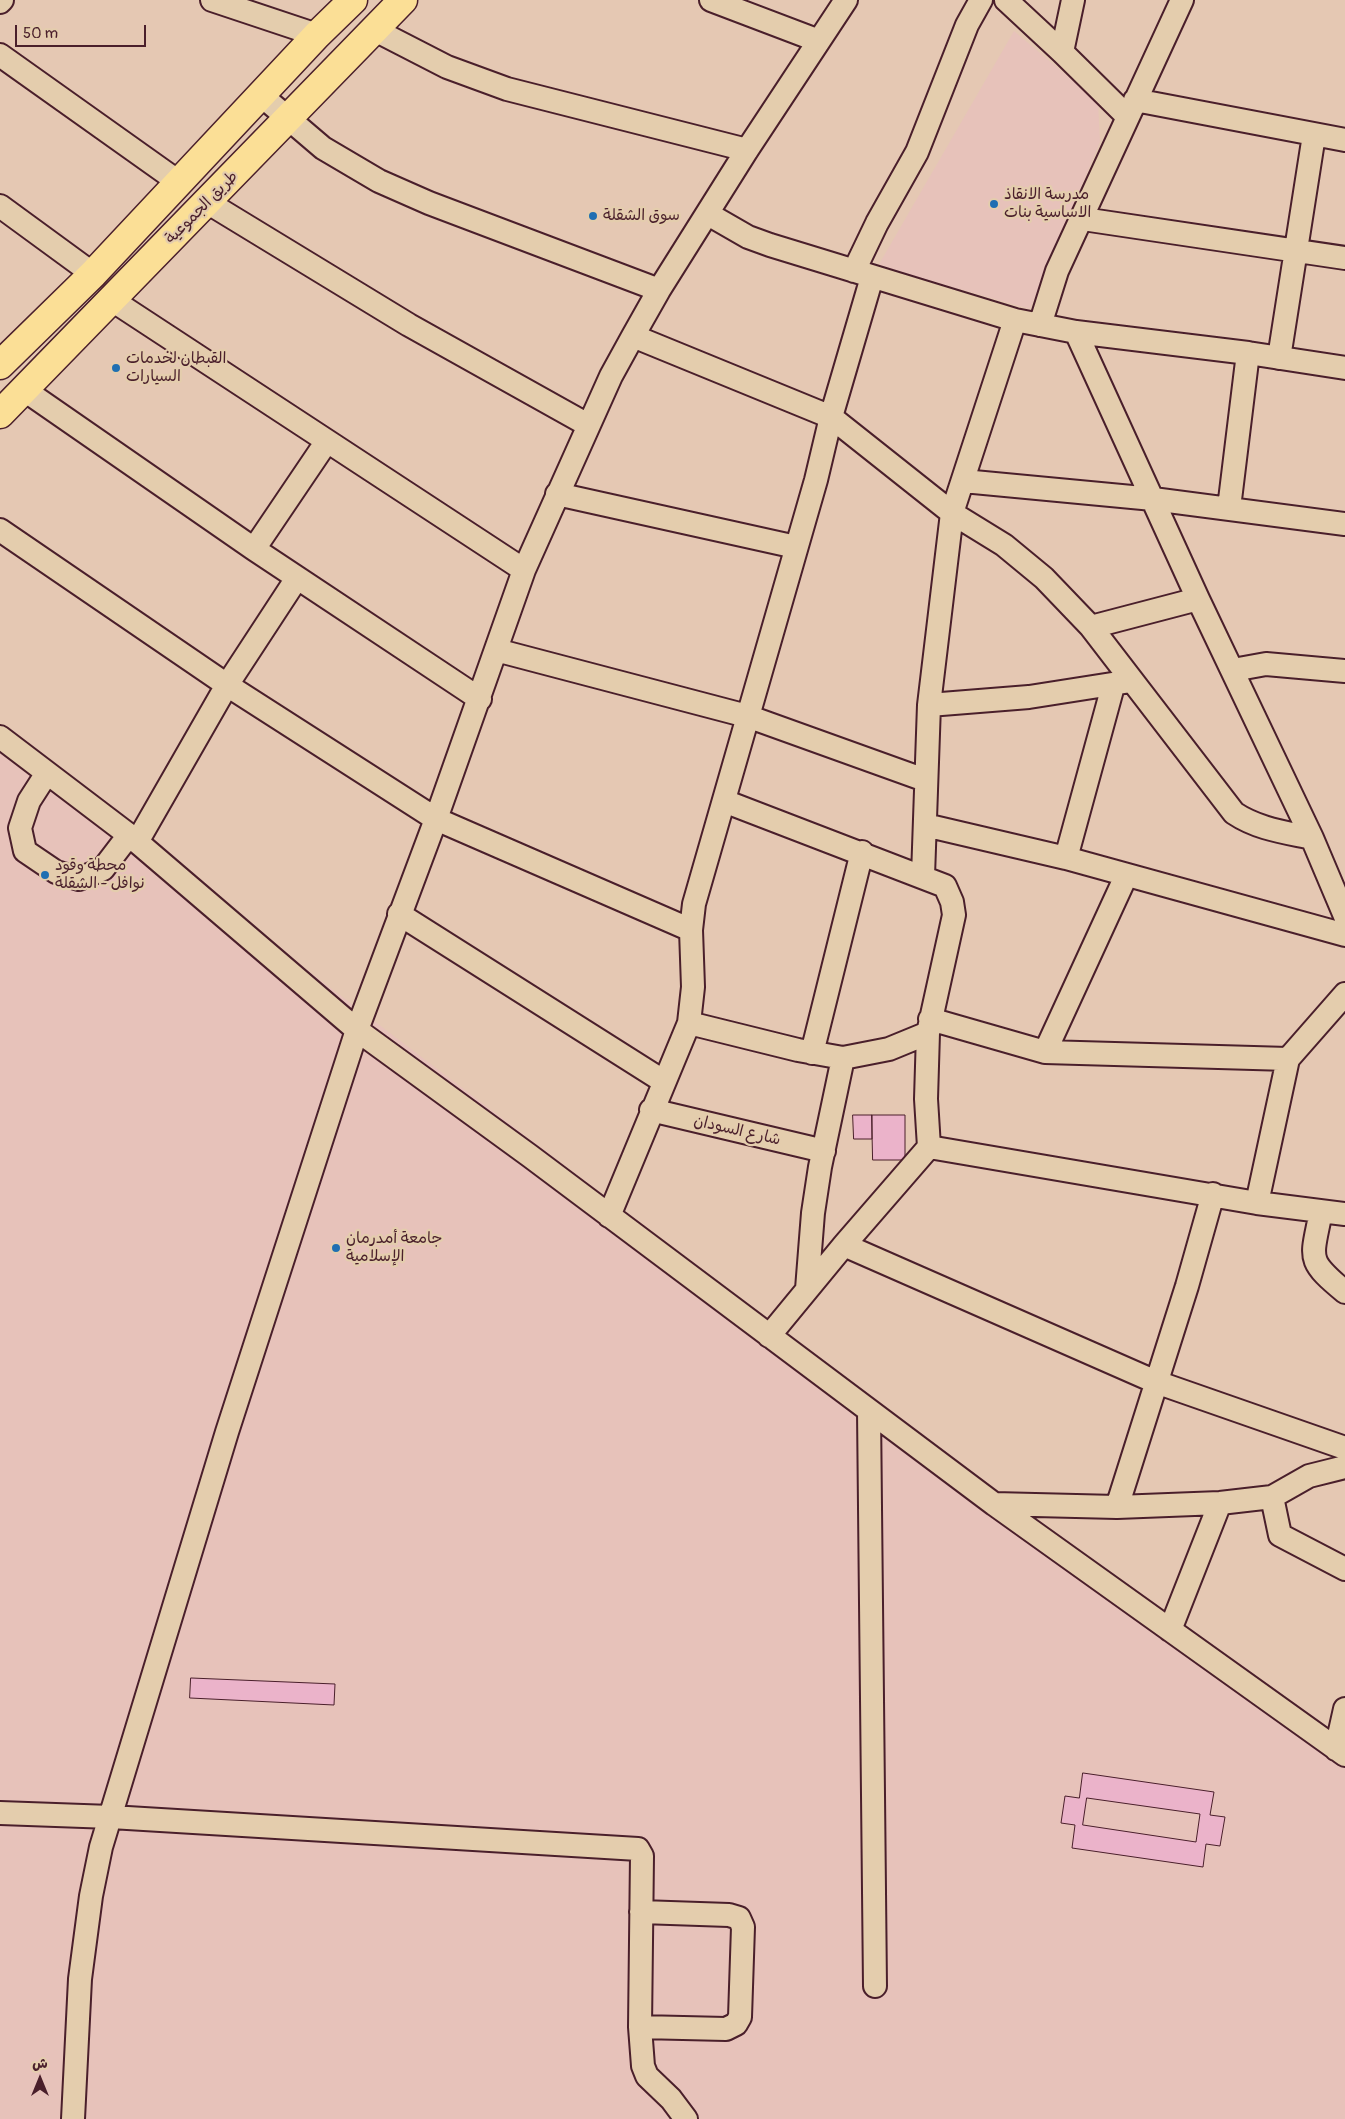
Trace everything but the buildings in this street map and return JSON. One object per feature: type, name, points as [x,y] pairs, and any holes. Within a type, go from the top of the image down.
[{"type":"main road","name":"طريق الجموعية","points":[[2,359],[94,274],[317,35],[353,0]]},
{"type":"main road","name":"طريق الجموعية","points":[[0,414],[403,0]]},
{"type":"street","points":[[212,0],[317,35]]},
{"type":"street","points":[[711,0],[819,41]]},
{"type":"street","points":[[72,2119],[80,1979],[91,1896],[101,1847],[227,1432],[357,1030],[480,699],[524,570],[610,376],[659,290],[747,150],[846,0]]},
{"type":"street","points":[[609,1216],[663,1080],[689,1023],[693,988],[692,930],[696,896],[796,547],[831,417],[876,223],[917,152],[967,24],[981,0]]},
{"type":"street","points":[[1006,0],[1062,52],[1132,109],[1345,140]]},
{"type":"street","points":[[1062,52],[1073,0]]},
{"type":"street","points":[[1040,325],[1057,271],[1083,219],[1182,0]]},
{"type":"street","points":[[375,30],[446,66],[508,88],[747,150]]},
{"type":"street","points":[[0,55],[180,183]]},
{"type":"street","points":[[262,96],[324,148],[379,181],[428,203],[659,290]]},
{"type":"street","points":[[1278,358],[1314,135]]},
{"type":"street","points":[[207,202],[409,325],[588,425]]},
{"type":"street","points":[[0,206],[94,274]]},
{"type":"street","points":[[708,214],[748,237],[1015,320],[1076,332],[1248,352],[1345,368]]},
{"type":"street","points":[[1083,219],[1345,258]]},
{"type":"street","points":[[112,300],[524,570]]},
{"type":"street","points":[[923,876],[929,705],[952,513],[1015,320]]},
{"type":"street","points":[[1076,332],[1198,599],[1312,838],[1345,916]]},
{"type":"street","points":[[633,336],[831,417],[952,513],[1004,545],[1044,578],[1091,627],[1122,683],[1234,813],[1248,823],[1263,828],[1312,838]]},
{"type":"street","points":[[1228,508],[1248,352]]},
{"type":"street","points":[[23,389],[254,549],[480,699]]},
{"type":"street","points":[[254,549],[327,441]]},
{"type":"street","points":[[963,481],[1153,499],[1345,524]]},
{"type":"street","points":[[558,494],[796,547]]},
{"type":"street","points":[[0,530],[227,685],[436,819],[692,930]]},
{"type":"street","points":[[46,773],[29,801],[20,828],[25,851],[56,872],[79,879],[103,869],[133,838],[227,685],[297,578]]},
{"type":"street","points":[[1091,627],[1198,599]]},
{"type":"street","points":[[496,650],[747,716],[925,780]]},
{"type":"street","points":[[1233,670],[1266,664],[1345,671]]},
{"type":"street","points":[[929,705],[1029,696],[1122,683]]},
{"type":"street","points":[[1066,858],[1122,683]]},
{"type":"street","points":[[0,737],[133,838],[357,1030],[994,1504],[1340,1752],[1345,1710]]},
{"type":"street","points":[[724,801],[862,852],[945,886],[952,902],[954,915],[929,1026],[926,1099],[929,1147],[844,1244],[769,1336]]},
{"type":"street","points":[[925,825],[1066,858],[1126,876],[1345,934]]},
{"type":"street","points":[[812,1053],[862,852]]},
{"type":"street","points":[[1044,1052],[1126,876]]},
{"type":"street","points":[[399,914],[663,1080]]},
{"type":"street","points":[[1257,1202],[1288,1059],[1345,994]]},
{"type":"street","points":[[689,1023],[812,1053],[843,1058],[889,1049],[929,1026],[1044,1052],[1288,1059]]},
{"type":"street","points":[[807,1289],[813,1213],[843,1058]]},
{"type":"street","name":"شارع السودان","points":[[651,1110],[824,1151]]},
{"type":"street","points":[[929,1147],[1257,1202],[1345,1214]]},
{"type":"street","points":[[1117,1507],[1187,1286],[1213,1194]]},
{"type":"street","points":[[1322,1211],[1314,1257],[1323,1274],[1345,1292]]},
{"type":"street","points":[[844,1244],[1156,1382],[1345,1448]]},
{"type":"street","points":[[869,1411],[875,1986]]},
{"type":"street","points":[[994,1504],[1117,1507],[1220,1503],[1272,1497],[1314,1474],[1345,1467]]},
{"type":"street","points":[[1272,1497],[1280,1535],[1345,1569]]},
{"type":"street","points":[[1170,1630],[1220,1503]]},
{"type":"street","points":[[0,1813],[630,1847],[638,1849],[642,1856],[640,2027],[643,2066],[647,2076],[671,2099],[686,2119]]},
{"type":"street","points":[[640,2027],[726,2029],[736,2024],[740,2016],[743,1927],[739,1918],[729,1914],[641,1912]]},
{"type":"shaded area","name":"مدرسة الانقاذ الاساسية بنات","points":[[1014,31],[1098,102],[1100,142],[1030,309],[878,266]]},
{"type":"shaded area","name":"جامعة أمدرمان الإسلامية","points":[[0,737],[1345,1758],[1345,2119],[0,2119]]},
{"type":"place","name":"مدرسة الانقاذ الاساسية بنات","points":[[994,204]]},
{"type":"place","name":"سوق الشقلة","points":[[593,216]]},
{"type":"place","name":"القبطان لخدمات السيارات","points":[[116,368]]},
{"type":"place","name":"محطة وقود نوافل - الشقلة","points":[[45,875]]},
{"type":"place","name":"جامعة أمدرمان الإسلامية","points":[[336,1248]]}]
